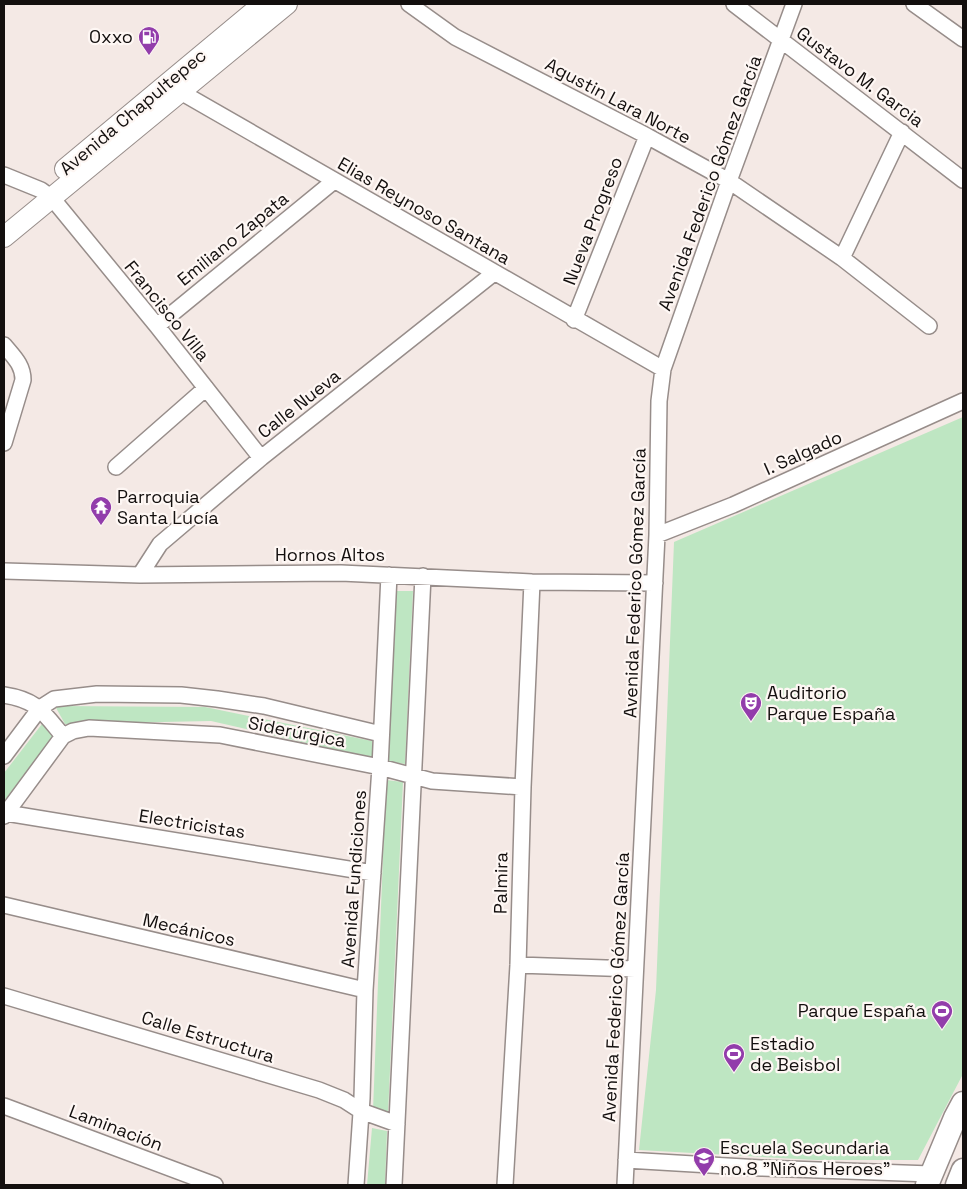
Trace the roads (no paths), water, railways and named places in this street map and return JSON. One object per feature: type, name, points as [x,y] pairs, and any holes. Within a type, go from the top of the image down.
[{"type":"highway","points":[[929,1180],[963,1103]]},
{"type":"highway","points":[[957,1185],[963,1170]]},
{"type":"main road","name":"Avenida Chapultepec","points":[[4,221],[47,194],[173,88],[244,19],[263,4]]},
{"type":"main road","points":[[173,88],[219,60],[287,4]]},
{"type":"main road","points":[[219,60],[221,48],[244,19]]},
{"type":"main road","points":[[4,237],[47,194]]},
{"type":"street","name":"Agustin Lara Norte","points":[[408,4],[455,37],[647,136],[729,182],[842,258],[929,326]]},
{"type":"street","name":"Gustavo M. Garcia","points":[[734,4],[963,180]]},
{"type":"street","name":"Avenida Federico Gómez García","points":[[625,1185],[658,535],[659,401],[663,369],[794,4]]},
{"type":"street","points":[[914,4],[963,39]]},
{"type":"street","name":"Elias Reynoso Santana","points":[[173,88],[574,320],[663,369]]},
{"type":"street","points":[[842,258],[902,132]]},
{"type":"street","name":"Nueva Progreso","points":[[574,320],[647,136]]},
{"type":"street","points":[[4,175],[47,194]]},
{"type":"street","name":"Emiliano Zapata","points":[[157,326],[334,181]]},
{"type":"street","name":"Francisco Villa","points":[[47,194],[157,326],[261,458]]},
{"type":"street","name":"Calle Nueva","points":[[140,575],[160,544],[261,458],[494,273]]},
{"type":"street","points":[[4,346],[18,362],[23,373],[23,380],[4,443]]},
{"type":"street","points":[[116,467],[206,388]]},
{"type":"street","name":"I. Salgado","points":[[658,535],[733,505],[963,401]]},
{"type":"street","name":"Hornos Altos","points":[[4,571],[140,575],[341,573],[532,582],[655,583]]},
{"type":"street","name":"Avenida Fundiciones","points":[[356,1185],[361,1111],[365,990],[380,767],[389,574]]},
{"type":"street","points":[[394,1185],[423,576]]},
{"type":"street","name":"Palmira","points":[[504,1185],[518,965],[523,787],[532,582]]},
{"type":"street","name":"Siderúrgica","points":[[4,756],[40,708],[54,699],[97,694],[181,695],[264,706],[381,734]]},
{"type":"street","points":[[4,695],[21,698],[40,708],[63,736],[5,814]]},
{"type":"street","name":"Siderúrgica","points":[[63,736],[72,731],[89,728],[220,735],[380,767],[432,781],[523,787]]},
{"type":"street","name":"Electricistas","points":[[5,814],[373,873]]},
{"type":"street","name":"Mecánicos","points":[[4,905],[365,990]]},
{"type":"street","points":[[518,965],[635,969]]},
{"type":"street","name":"Calle Estructura","points":[[4,996],[319,1090],[344,1100],[361,1111],[397,1124]]},
{"type":"street","name":"Laminación","points":[[4,1106],[215,1185]]},
{"type":"street","points":[[626,1160],[929,1180]]},
{"type":"place","name":"Oxxo","points":[[149,56]]},
{"type":"place","name":"Parroquia Santa Lucía","points":[[101,526]]},
{"type":"place","name":"Auditorio Parque España","points":[[751,722]]},
{"type":"place","name":"Parque España","points":[[942,1030]]},
{"type":"place","name":"Estadio de Beisbol","points":[[734,1073]]},
{"type":"place","name":"Escuela Secundaria no.8 \"Niños Heroes\"","points":[[704,1177]]}]
